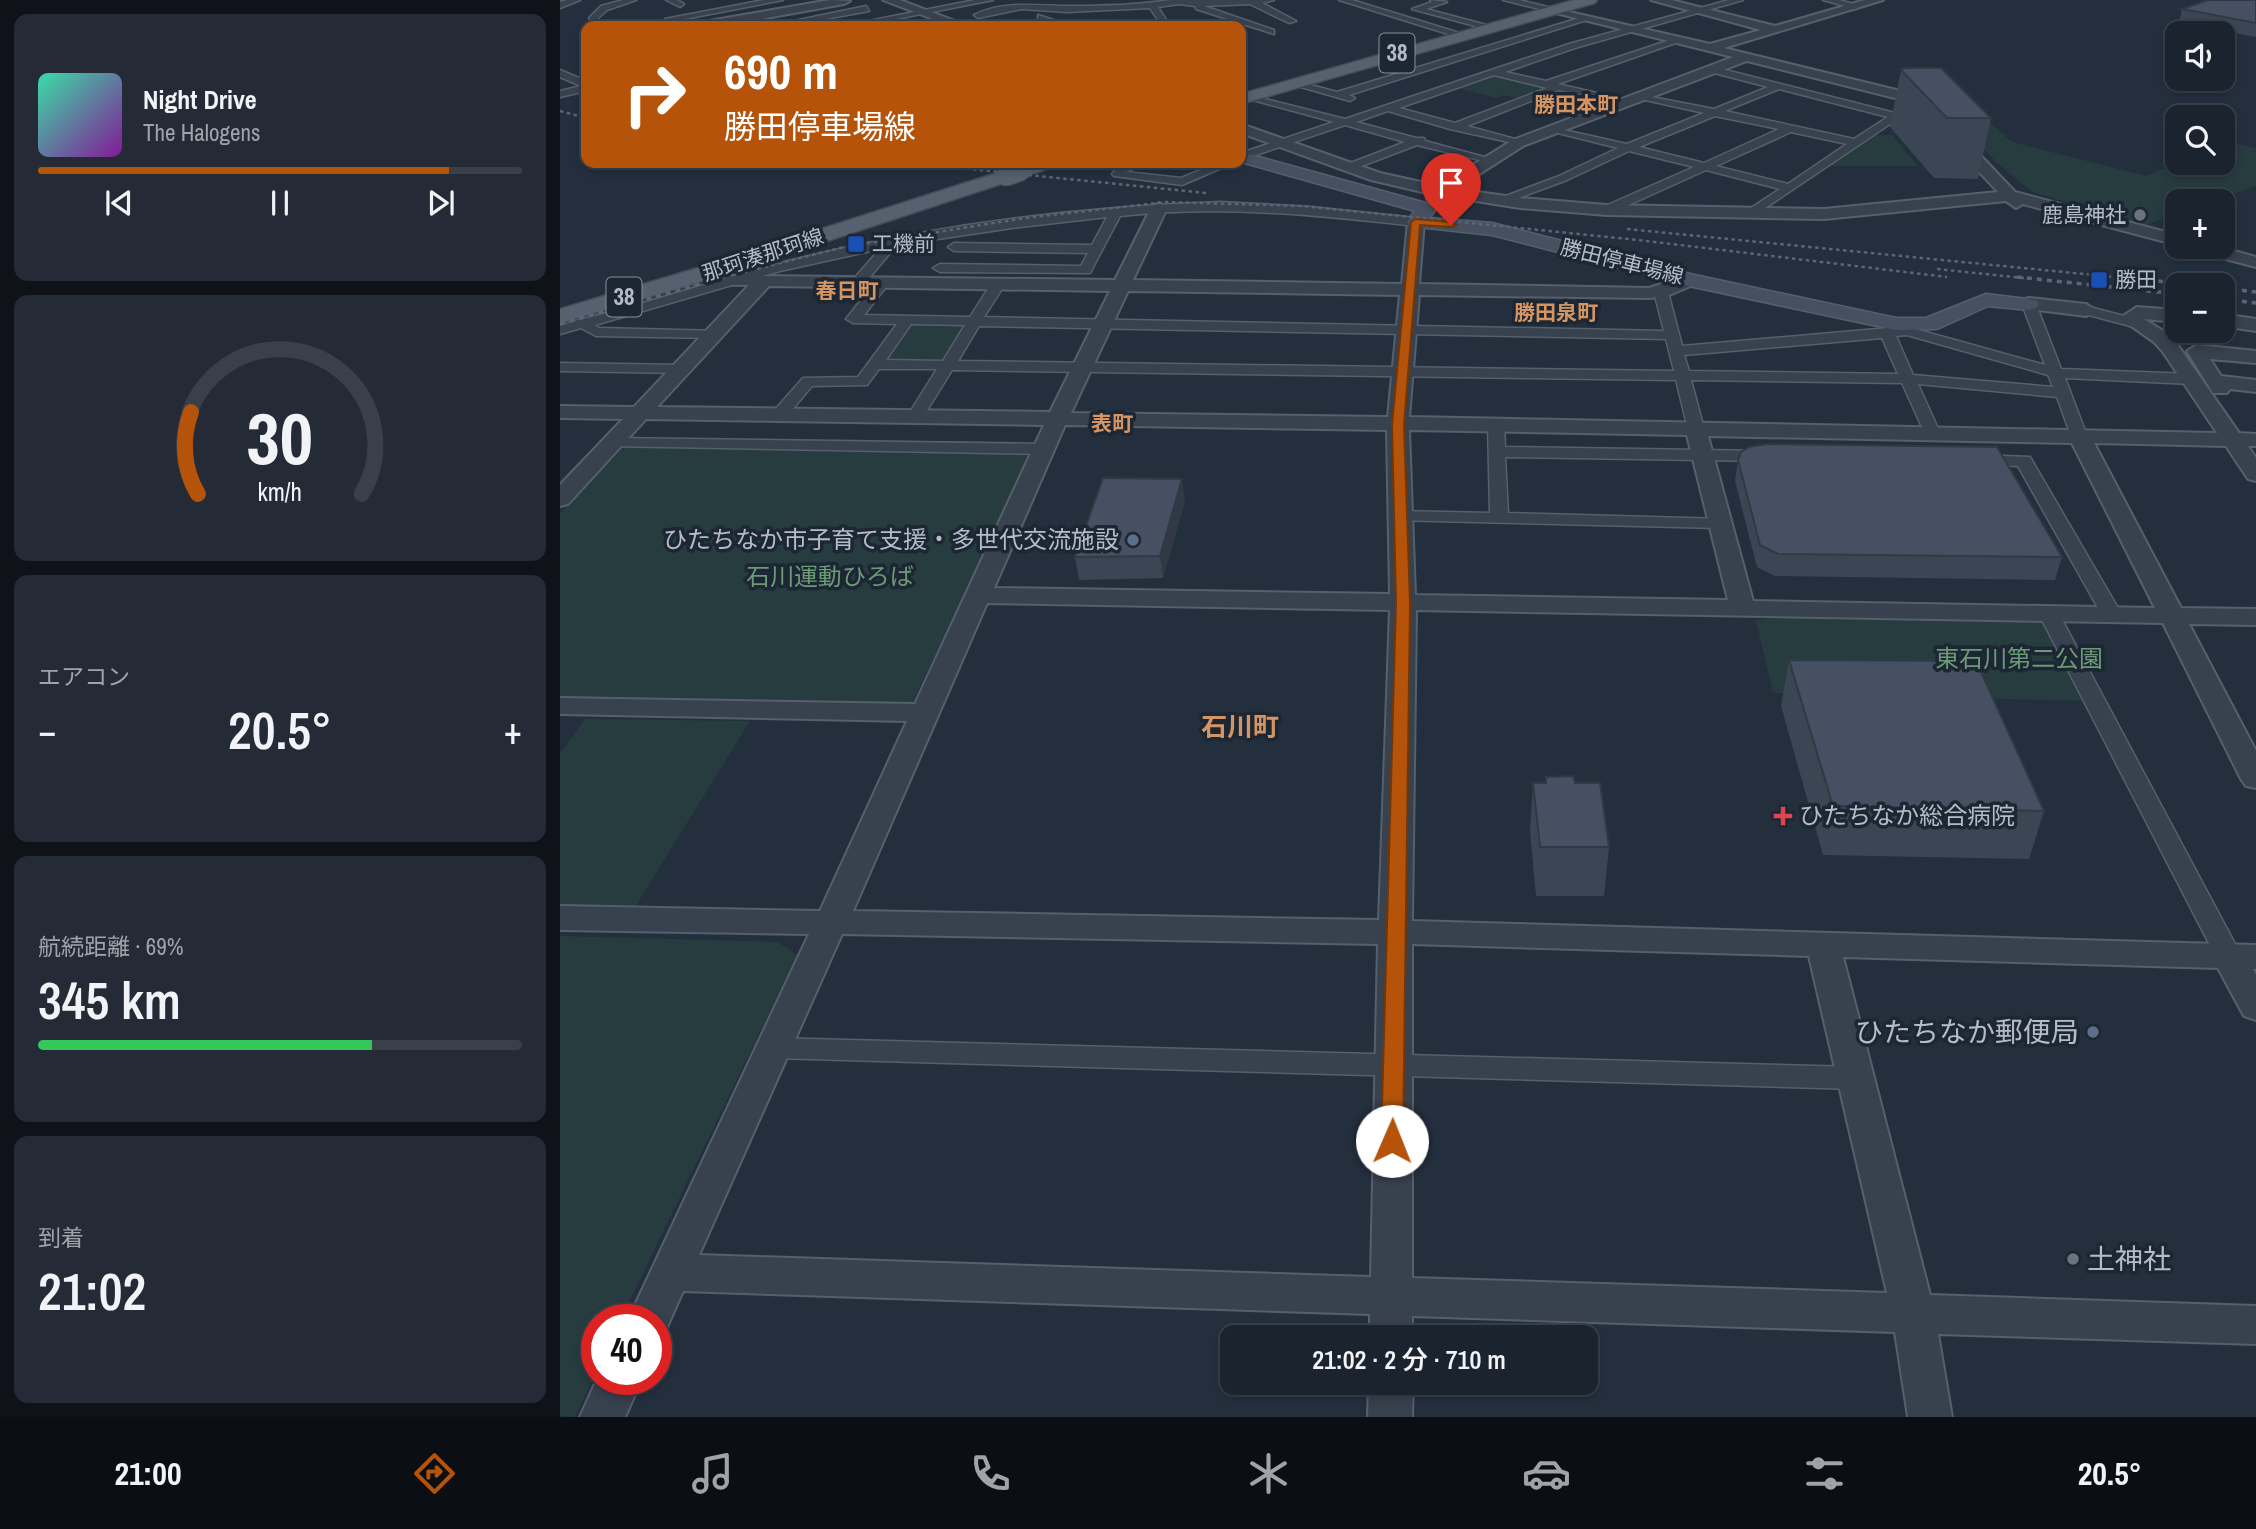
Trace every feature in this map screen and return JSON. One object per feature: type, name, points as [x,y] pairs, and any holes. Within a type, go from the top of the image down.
[{"type":"main road","name":"38","points":[[1246,97],[1590,0]]},
{"type":"main road","name":"勝田停車場線","points":[[1246,159],[1421,215],[1492,229],[1689,280],[1882,323],[1901,330],[1940,321],[1986,300],[2029,304]]},
{"type":"main road","name":"那珂湊那珂線","points":[[560,316],[688,279],[1030,168]]},
{"type":"street","points":[[560,5],[576,0]]},
{"type":"street","points":[[595,21],[593,18],[597,11],[632,0]]},
{"type":"street","points":[[669,19],[779,0]]},
{"type":"street","points":[[889,0],[948,21]]},
{"type":"street","points":[[935,0],[995,21]]},
{"type":"street","points":[[874,21],[989,0]]},
{"type":"street","points":[[978,15],[1022,6],[1067,9],[1112,4],[1153,6],[1182,2],[1270,0]]},
{"type":"street","points":[[1343,0],[1461,35]]},
{"type":"street","points":[[1406,2],[1418,0]]},
{"type":"street","points":[[1434,0],[1443,2],[1416,9],[1490,27]]},
{"type":"street","points":[[1507,0],[1711,47],[1920,100],[2013,200]]},
{"type":"street","points":[[1657,0],[1775,30]]},
{"type":"street","points":[[1246,155],[1494,72],[1632,29],[1739,0]]},
{"type":"street","points":[[1827,0],[1856,6]]},
{"type":"street","points":[[1711,47],[1877,0]]},
{"type":"street","points":[[731,21],[842,1],[890,18]]},
{"type":"street","points":[[1250,1],[1292,21]]},
{"type":"street","points":[[674,21],[669,19],[665,7],[692,2]]},
{"type":"street","points":[[1182,2],[1238,21]]},
{"type":"street","points":[[1112,4],[1118,17]]},
{"type":"street","points":[[1370,9],[1394,5]]},
{"type":"street","points":[[1153,6],[1165,21]]},
{"type":"street","points":[[801,21],[866,9]]},
{"type":"street","points":[[1029,19],[1067,9]]},
{"type":"street","points":[[1041,17],[1053,21]]},
{"type":"street","points":[[1337,95],[1589,18]]},
{"type":"street","points":[[1246,24],[1271,32]]},
{"type":"street","points":[[1347,168],[1553,86],[1679,40]]},
{"type":"street","points":[[1406,51],[1623,102]]},
{"type":"street","points":[[1391,1317],[1395,932],[1403,603],[1398,425],[1410,290],[1421,215],[1441,191],[1518,143],[1748,56]]},
{"type":"street","points":[[1710,69],[1896,116]]},
{"type":"street","points":[[560,73],[581,84]]},
{"type":"street","points":[[1292,83],[1518,143]]},
{"type":"street","points":[[1501,200],[1563,178],[1779,86]]},
{"type":"street","points":[[560,93],[581,88]]},
{"type":"street","points":[[1640,96],[1856,143]]},
{"type":"street","points":[[1246,97],[1346,121],[1488,160]]},
{"type":"street","points":[[1752,213],[1920,100]]},
{"type":"street","points":[[1554,129],[1788,187]]},
{"type":"street","points":[[1607,210],[1789,129]]},
{"type":"street","points":[[1246,130],[1347,168],[1441,191],[1501,200],[1607,210],[1833,214],[2013,200],[2165,237]]},
{"type":"street","points":[[1125,168],[1118,174],[1182,182],[1215,168]]},
{"type":"street","points":[[560,330],[732,280],[893,242],[968,230],[1158,208],[1269,208],[1421,215]]},
{"type":"street","points":[[656,1304],[1057,419],[1158,208]]},
{"type":"street","points":[[940,268],[1085,270],[1116,212]]},
{"type":"street","points":[[1026,248],[1044,220]]},
{"type":"street","points":[[928,283],[968,230]]},
{"type":"street","points":[[858,282],[893,242]]},
{"type":"street","points":[[954,247],[1097,249]]},
{"type":"street","points":[[2235,256],[2256,262]]},
{"type":"street","points":[[688,279],[1661,292],[1689,280]]},
{"type":"street","points":[[560,499],[764,281]]},
{"type":"street","points":[[882,283],[853,319],[1672,335]]},
{"type":"street","points":[[915,417],[998,284]]},
{"type":"street","points":[[1661,292],[1742,607]]},
{"type":"street","points":[[2165,317],[2133,318],[2029,304],[2079,436],[2256,779]]},
{"type":"street","points":[[2133,318],[2170,348],[2256,474]]},
{"type":"street","points":[[779,415],[808,381],[862,382],[907,320]]},
{"type":"street","points":[[2235,322],[2256,325]]},
{"type":"street","points":[[583,323],[596,332],[715,334]]},
{"type":"street","points":[[1677,351],[1901,330],[2057,373],[2191,379]]},
{"type":"street","points":[[1901,330],[1908,379],[1941,433],[1964,460],[2024,461],[2112,615]]},
{"type":"street","points":[[2170,348],[2256,357]]},
{"type":"street","points":[[2215,353],[2203,354],[2200,359],[2256,440]]},
{"type":"street","points":[[875,364],[1908,379],[2063,393]]},
{"type":"street","points":[[560,367],[682,369]]},
{"type":"street","points":[[2215,382],[2256,386]]},
{"type":"street","points":[[560,412],[1496,425],[2256,440]]},
{"type":"street","points":[[1496,425],[1499,517]]},
{"type":"street","points":[[1623,428],[1628,454]]},
{"type":"street","points":[[1496,452],[1779,456],[1771,430]]},
{"type":"street","points":[[613,443],[1045,449]]},
{"type":"street","points":[[1399,516],[1719,523]]},
{"type":"street","points":[[978,595],[2256,617]]},
{"type":"street","points":[[2049,614],[2243,957],[2256,1007]]},
{"type":"street","points":[[560,706],[926,713]]},
{"type":"street","points":[[560,918],[1395,932],[1824,947],[2243,957]]},
{"type":"street","points":[[1824,947],[1913,1313],[1930,1417]]},
{"type":"street","points":[[774,1048],[1855,1077]]},
{"type":"street","points":[[671,1272],[1391,1317],[1913,1313],[2256,1325]]},
{"type":"street","points":[[602,1417],[612,1395]]},
{"type":"street","points":[[1390,1417],[1391,1395]]},
{"type":"green space","points":[[1494,74],[1551,89],[1521,99],[1503,95],[1496,98],[1453,87]]},
{"type":"green space","points":[[1954,115],[1987,120],[2012,142],[2146,176],[2165,168],[2165,175],[2235,175],[2235,144],[2256,148],[2256,186],[2235,193],[2235,189],[2165,189],[2165,218],[2145,225],[2032,192],[1995,161]]},
{"type":"green space","points":[[1877,135],[1892,135],[1918,166],[1829,166]]},
{"type":"green space","points":[[907,320],[976,322],[949,365],[875,364]]},
{"type":"green space","name":"石川運動ひろば","points":[[632,446],[1022,453],[1032,460],[910,706],[560,700],[560,513],[622,449]]},
{"type":"green space","name":"東石川第二公園","points":[[1796,615],[2050,621],[2088,701],[1773,693],[1756,620]]},
{"type":"green space","points":[[585,719],[750,721],[635,907],[560,906],[560,754]]},
{"type":"green space","points":[[560,936],[778,942],[797,955],[628,1304],[581,1304],[581,1395],[586,1395],[575,1417],[560,1416]]},
{"type":"building","points":[[2208,0],[2256,0],[2256,23],[2182,9]]},
{"type":"building","points":[[1941,68],[1991,118],[1947,118],[1901,70]]},
{"type":"building","points":[[1767,444],[1997,447],[2062,557],[1778,554],[1760,545],[1738,460],[1741,452],[1749,447]]},
{"type":"building","name":"ひたちなか市子育て支援・多世代交流施設","points":[[1103,478],[1182,479],[1160,556],[1075,557]]},
{"type":"building","points":[[1789,660],[1976,661],[2044,811],[1833,806]]},
{"type":"building","points":[[1573,776],[1575,783],[1600,783],[1609,847],[1540,847],[1533,783],[1546,783],[1546,777]]},
{"type":"railway","points":[[560,111],[581,117]]},
{"type":"railway","points":[[959,168],[1206,193]]},
{"type":"railway","points":[[717,279],[844,247],[1025,218],[1166,202],[1302,206],[1638,240],[1947,277]]},
{"type":"railway","points":[[1627,229],[2135,279]]},
{"type":"railway","points":[[1937,269],[2033,279]]},
{"type":"railway","points":[[717,279],[724,277]]},
{"type":"railway","points":[[2017,277],[2165,293]]},
{"type":"railway","points":[[2118,277],[2165,282]]},
{"type":"railway","points":[[560,324],[717,279]]},
{"type":"railway","points":[[2235,290],[2256,292]]},
{"type":"railway","points":[[2235,301],[2256,303]]},
{"type":"place","name":"鹿島神社","points":[[2140,215]]},
{"type":"place","name":"工機前","points":[[856,244]]},
{"type":"place","name":"勝田","points":[[2099,280]]},
{"type":"place","name":"ひたちなか市子育て支援・多世代交流施設","points":[[1133,540]]},
{"type":"place","name":"ひたちなか総合病院","points":[[1783,816]]},
{"type":"place","name":"ひたちなか郵便局","points":[[2093,1032]]},
{"type":"place","name":"土神社","points":[[2073,1259]]},
{"type":"district","name":"勝田本町","points":[[1576,105]]},
{"type":"district","name":"春日町","points":[[847,291]]},
{"type":"district","name":"勝田泉町","points":[[1556,313]]},
{"type":"district","name":"表町","points":[[1112,424]]},
{"type":"district","name":"石川町","points":[[1240,727]]},
{"type":"route","points":[[1392,1141],[1403,603],[1398,425],[1416,222],[1451,225]]}]
